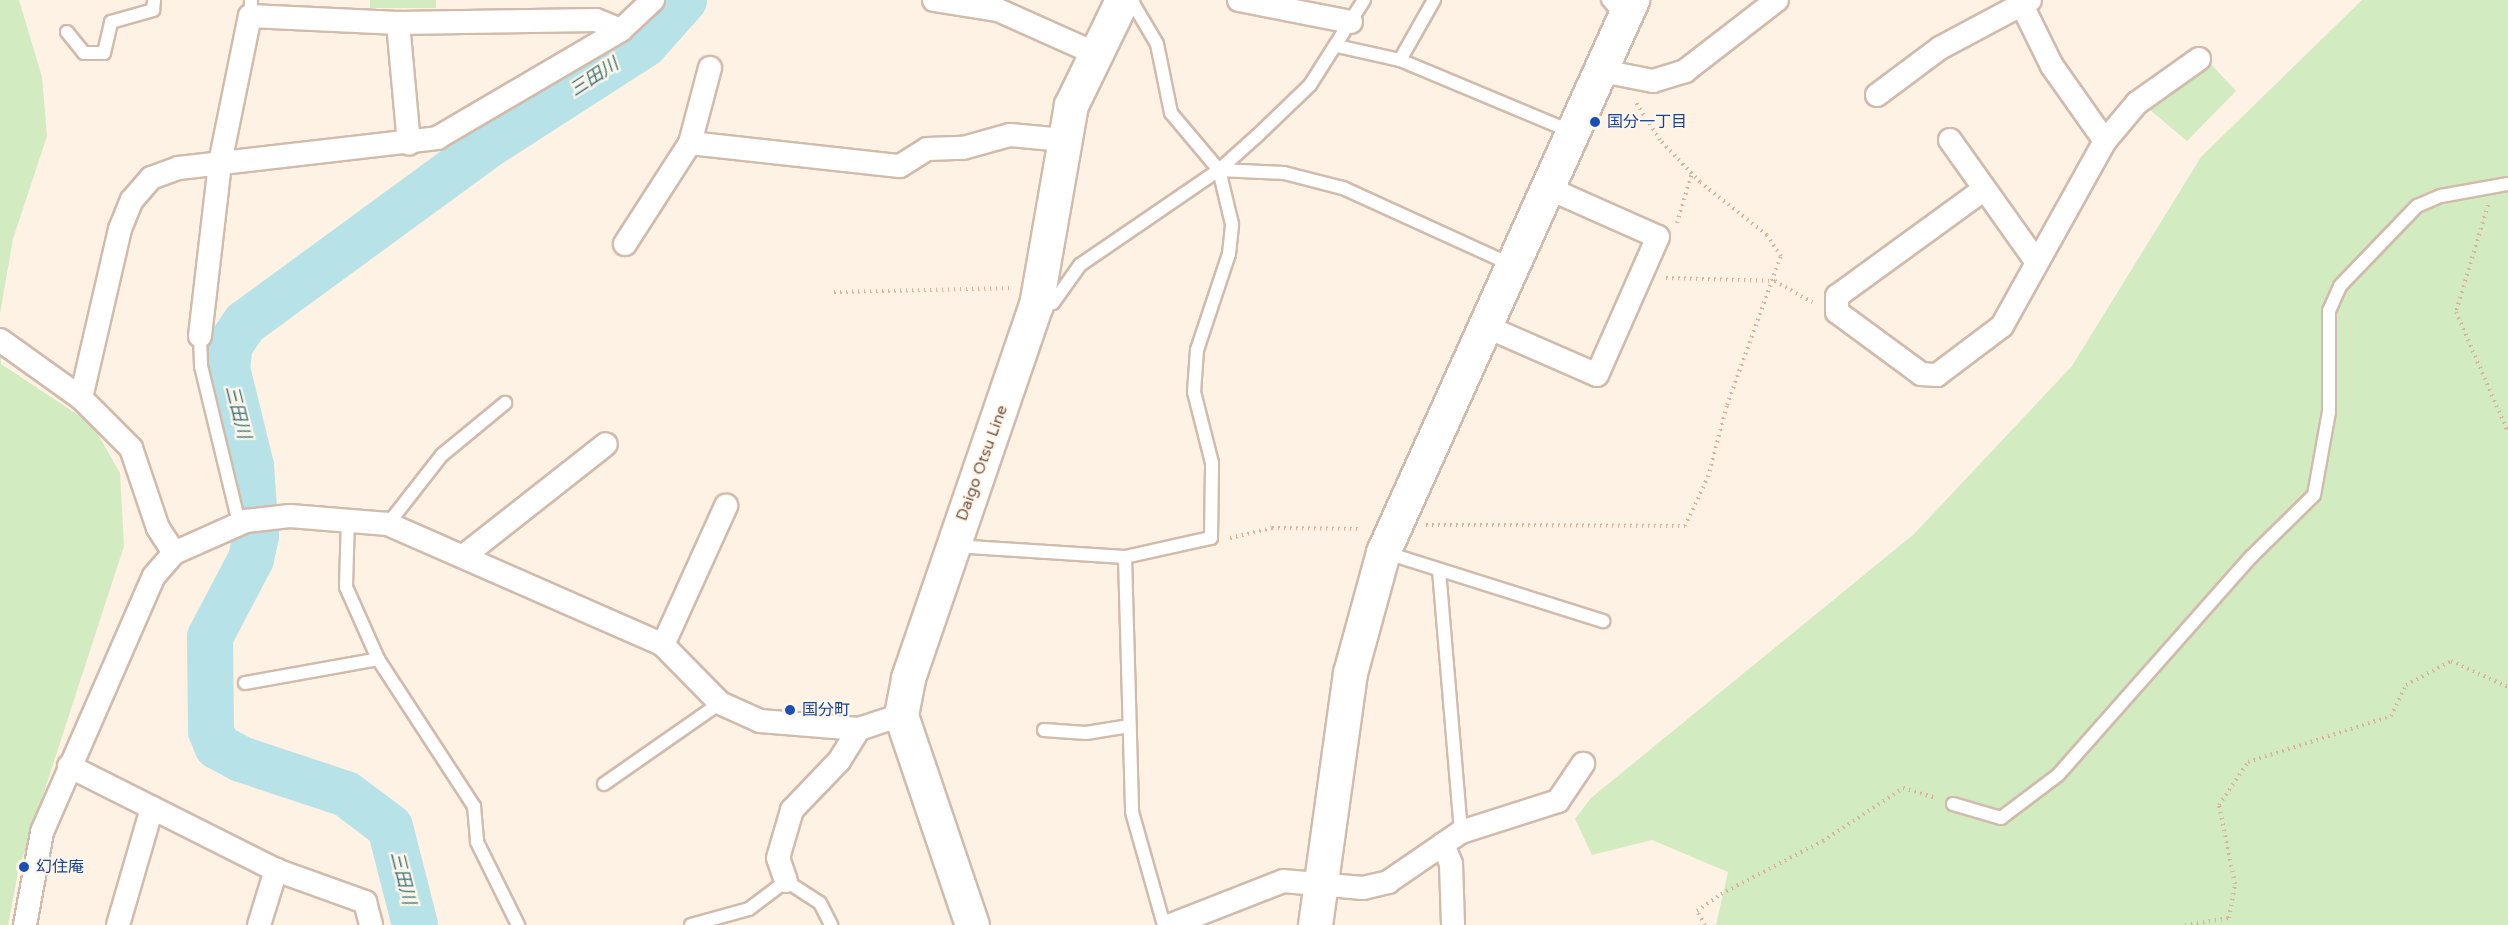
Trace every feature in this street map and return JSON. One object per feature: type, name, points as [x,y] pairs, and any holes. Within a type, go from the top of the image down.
[{"type":"main road","name":"Daigo Otsu Line","points":[[901,715],[952,545],[1038,297],[1064,140],[1092,52],[1122,0]]},
{"type":"main road","points":[[1315,925],[1350,673],[1390,537],[1573,133],[1617,76],[1621,6]]},
{"type":"main road","points":[[901,715],[972,925]]},
{"type":"street","points":[[81,398],[120,229],[132,200],[150,178],[220,163],[409,144],[460,128],[621,30],[653,0]]},
{"type":"street","points":[[934,0],[998,10],[1092,52]]},
{"type":"street","points":[[1239,0],[1351,22]]},
{"type":"street","points":[[1617,76],[1653,81],[1685,71],[1777,0]]},
{"type":"street","points":[[1877,95],[1940,48],[2026,2],[2052,66],[2105,141]]},
{"type":"street","points":[[200,336],[220,163],[250,8],[398,23],[596,20],[621,30]]},
{"type":"street","points":[[398,23],[409,144]]},
{"type":"street","points":[[1983,190],[1837,296],[1837,312],[1921,374],[1938,375],[2002,326],[2036,261],[2105,141],[2137,103],[2199,59]]},
{"type":"street","points":[[625,244],[690,143],[710,68]]},
{"type":"street","points":[[690,143],[900,166],[927,149],[963,148],[1010,135],[1064,140]]},
{"type":"street","points":[[1950,140],[1983,190],[2036,261]]},
{"type":"street","points":[[1485,326],[1597,375],[1658,237],[1548,188]]},
{"type":"street","points":[[0,340],[81,398],[132,448],[158,528],[174,553]]},
{"type":"street","points":[[465,555],[606,444]]},
{"type":"street","points":[[663,645],[726,506]]},
{"type":"street","points":[[25,925],[42,832],[154,576],[174,553],[243,522],[269,517],[348,518],[388,524],[465,555],[663,645],[720,703],[760,721],[859,729],[901,715]]},
{"type":"street","points":[[786,881],[778,858],[792,810],[839,760],[859,729]]},
{"type":"street","points":[[1171,925],[1283,881],[1363,888],[1388,882],[1452,838],[1558,801],[1583,764]]},
{"type":"street","points":[[69,766],[276,870],[365,902],[371,925]]},
{"type":"street","points":[[118,925],[152,808]]},
{"type":"street","points":[[1452,838],[1450,864],[1453,925]]},
{"type":"street","points":[[259,925],[276,870]]},
{"type":"lane","points":[[67,32],[84,53],[104,53],[111,22],[153,10],[154,0]]},
{"type":"lane","points":[[952,545],[1125,557],[1211,538],[1212,463],[1194,392],[1197,350],[1229,254],[1232,224],[1219,170],[1171,113],[1157,44],[1131,0]]},
{"type":"lane","points":[[1038,297],[1053,303],[1080,265],[1107,243],[1219,170],[1310,85],[1337,46],[1364,0]]},
{"type":"lane","points":[[1400,60],[1434,0]]},
{"type":"lane","points":[[1337,46],[1400,60],[1573,133]]},
{"type":"lane","points":[[1219,170],[1284,173],[1343,188],[1513,266]]},
{"type":"lane","points":[[1953,804],[2001,818],[2058,775],[2251,557],[2314,495],[2329,412],[2329,311],[2340,286],[2416,207],[2441,196],[2508,184]]},
{"type":"lane","points":[[200,336],[201,366],[243,522]]},
{"type":"lane","points":[[388,524],[442,455],[505,403]]},
{"type":"lane","points":[[348,518],[345,587],[378,659],[474,806],[477,842],[518,925]]},
{"type":"lane","points":[[1390,537],[1439,570],[1603,621]]},
{"type":"lane","points":[[1125,557],[1132,812],[1164,925]]},
{"type":"lane","points":[[1439,570],[1452,838]]},
{"type":"lane","points":[[245,683],[378,659]]},
{"type":"lane","points":[[604,784],[720,703]]},
{"type":"lane","points":[[1044,730],[1086,734],[1129,726]]},
{"type":"lane","points":[[691,925],[749,909],[786,881],[820,903],[831,925]]},
{"type":"path","points":[[1211,538],[1252,537],[1272,528],[1390,537],[1680,529],[1708,477],[1727,405],[1775,281],[1781,256],[1767,235],[1692,173],[1638,112],[1617,76]]},
{"type":"path","points":[[1658,237],[1673,234],[1692,173]]},
{"type":"path","points":[[2494,186],[2456,312],[2508,432]]},
{"type":"path","points":[[1643,272],[1660,278],[1775,281],[1813,303],[1837,305]]},
{"type":"path","points":[[834,292],[971,285],[1038,297]]},
{"type":"path","points":[[2186,925],[2229,918],[2235,884],[2219,806],[2248,762],[2391,716],[2406,685],[2451,661],[2508,687]]},
{"type":"path","points":[[1705,925],[1697,911],[1721,894],[1823,841],[1903,788],[1953,804]]},
{"type":"green space","points":[[0,0],[19,0],[42,77],[47,136],[13,239],[0,314]]},
{"type":"green space","points":[[370,0],[436,0],[436,8],[370,8]]},
{"type":"green space","points":[[2362,0],[2508,0],[2508,925],[1716,925],[1728,872],[1652,840],[1592,855],[1575,819],[1591,798],[1914,534],[2072,366],[2201,157]]},
{"type":"green space","points":[[2209,62],[2236,91],[2187,141],[2150,110]]},
{"type":"green space","points":[[0,345],[1,364],[92,424],[120,473],[124,546],[18,872],[8,925],[0,925]]},
{"type":"waterway","name":"三田川","points":[[415,925],[390,827],[346,794],[241,759],[217,746],[211,731],[210,637],[251,559],[256,536],[251,466],[227,368],[230,345],[245,323],[487,146],[645,44],[684,0]]},
{"type":"place","name":"国分一丁目","points":[[1595,122]]},
{"type":"place","name":"国分町","points":[[790,710]]},
{"type":"place","name":"幻住庵","points":[[24,867]]}]
